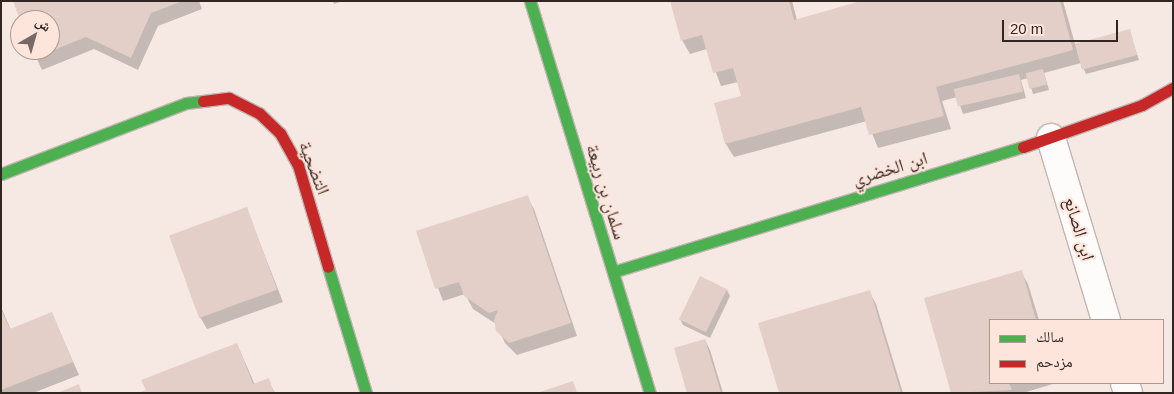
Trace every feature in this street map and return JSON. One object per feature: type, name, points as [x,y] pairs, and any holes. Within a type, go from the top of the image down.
[{"type":"street","name":"سلمان بن ربيعة","points":[[530,1],[650,393]]},
{"type":"street","name":"ابن الخضري","points":[[613,272],[1051,138],[1142,104],[1173,88]]},
{"type":"street","name":"التضحية","points":[[1,174],[186,103],[229,98],[260,113],[280,133],[298,164],[366,393]]},
{"type":"street","name":"ابن الصانع","points":[[1051,138],[1106,319]]},
{"type":"building","points":[[13,1],[183,1],[151,13],[131,58],[86,37],[60,48],[60,10],[16,10]]},
{"type":"building","points":[[670,1],[789,1],[794,20],[861,1],[1060,1],[1073,50],[936,87],[944,116],[869,135],[861,107],[725,144],[714,103],[741,96],[733,68],[713,73],[702,35],[681,41]]},
{"type":"building","points":[[1130,29],[1137,55],[1082,70],[1075,44]]},
{"type":"building","points":[[1043,69],[1047,85],[1029,89],[1026,73]]},
{"type":"building","points":[[1019,74],[1023,92],[958,107],[954,89]]},
{"type":"building","points":[[528,195],[571,323],[509,343],[496,331],[494,320],[498,310],[489,313],[464,296],[459,282],[435,289],[416,231]]},
{"type":"building","points":[[247,207],[277,290],[199,318],[169,235]]},
{"type":"building","points":[[1022,270],[1036,319],[989,319],[989,384],[1009,384],[1012,390],[951,393],[924,298]]},
{"type":"building","points":[[700,276],[727,289],[706,332],[679,319]]},
{"type":"building","points":[[870,290],[901,393],[779,393],[758,323]]},
{"type":"building","points":[[1,309],[10,329],[52,312],[73,362],[1,390]]},
{"type":"building","points":[[705,339],[721,393],[687,393],[674,348]]},
{"type":"building","points":[[237,343],[253,384],[269,378],[274,393],[138,393],[146,390],[141,380]]},
{"type":"building","points":[[573,381],[577,393],[540,393],[540,392]]},
{"type":"building","points":[[79,384],[82,393],[57,393]]},
{"type":"traffic: fast","points":[[530,1],[650,393]]},
{"type":"traffic: fast","points":[[1,174],[186,103],[203,101]]},
{"type":"traffic: fast","points":[[613,272],[1023,147]]},
{"type":"traffic: fast","points":[[328,267],[366,393]]},
{"type":"traffic: jam","points":[[1023,147],[1142,105],[1173,88]]},
{"type":"traffic: jam","points":[[203,101],[229,98],[259,113],[280,133],[298,165],[328,267]]}]
